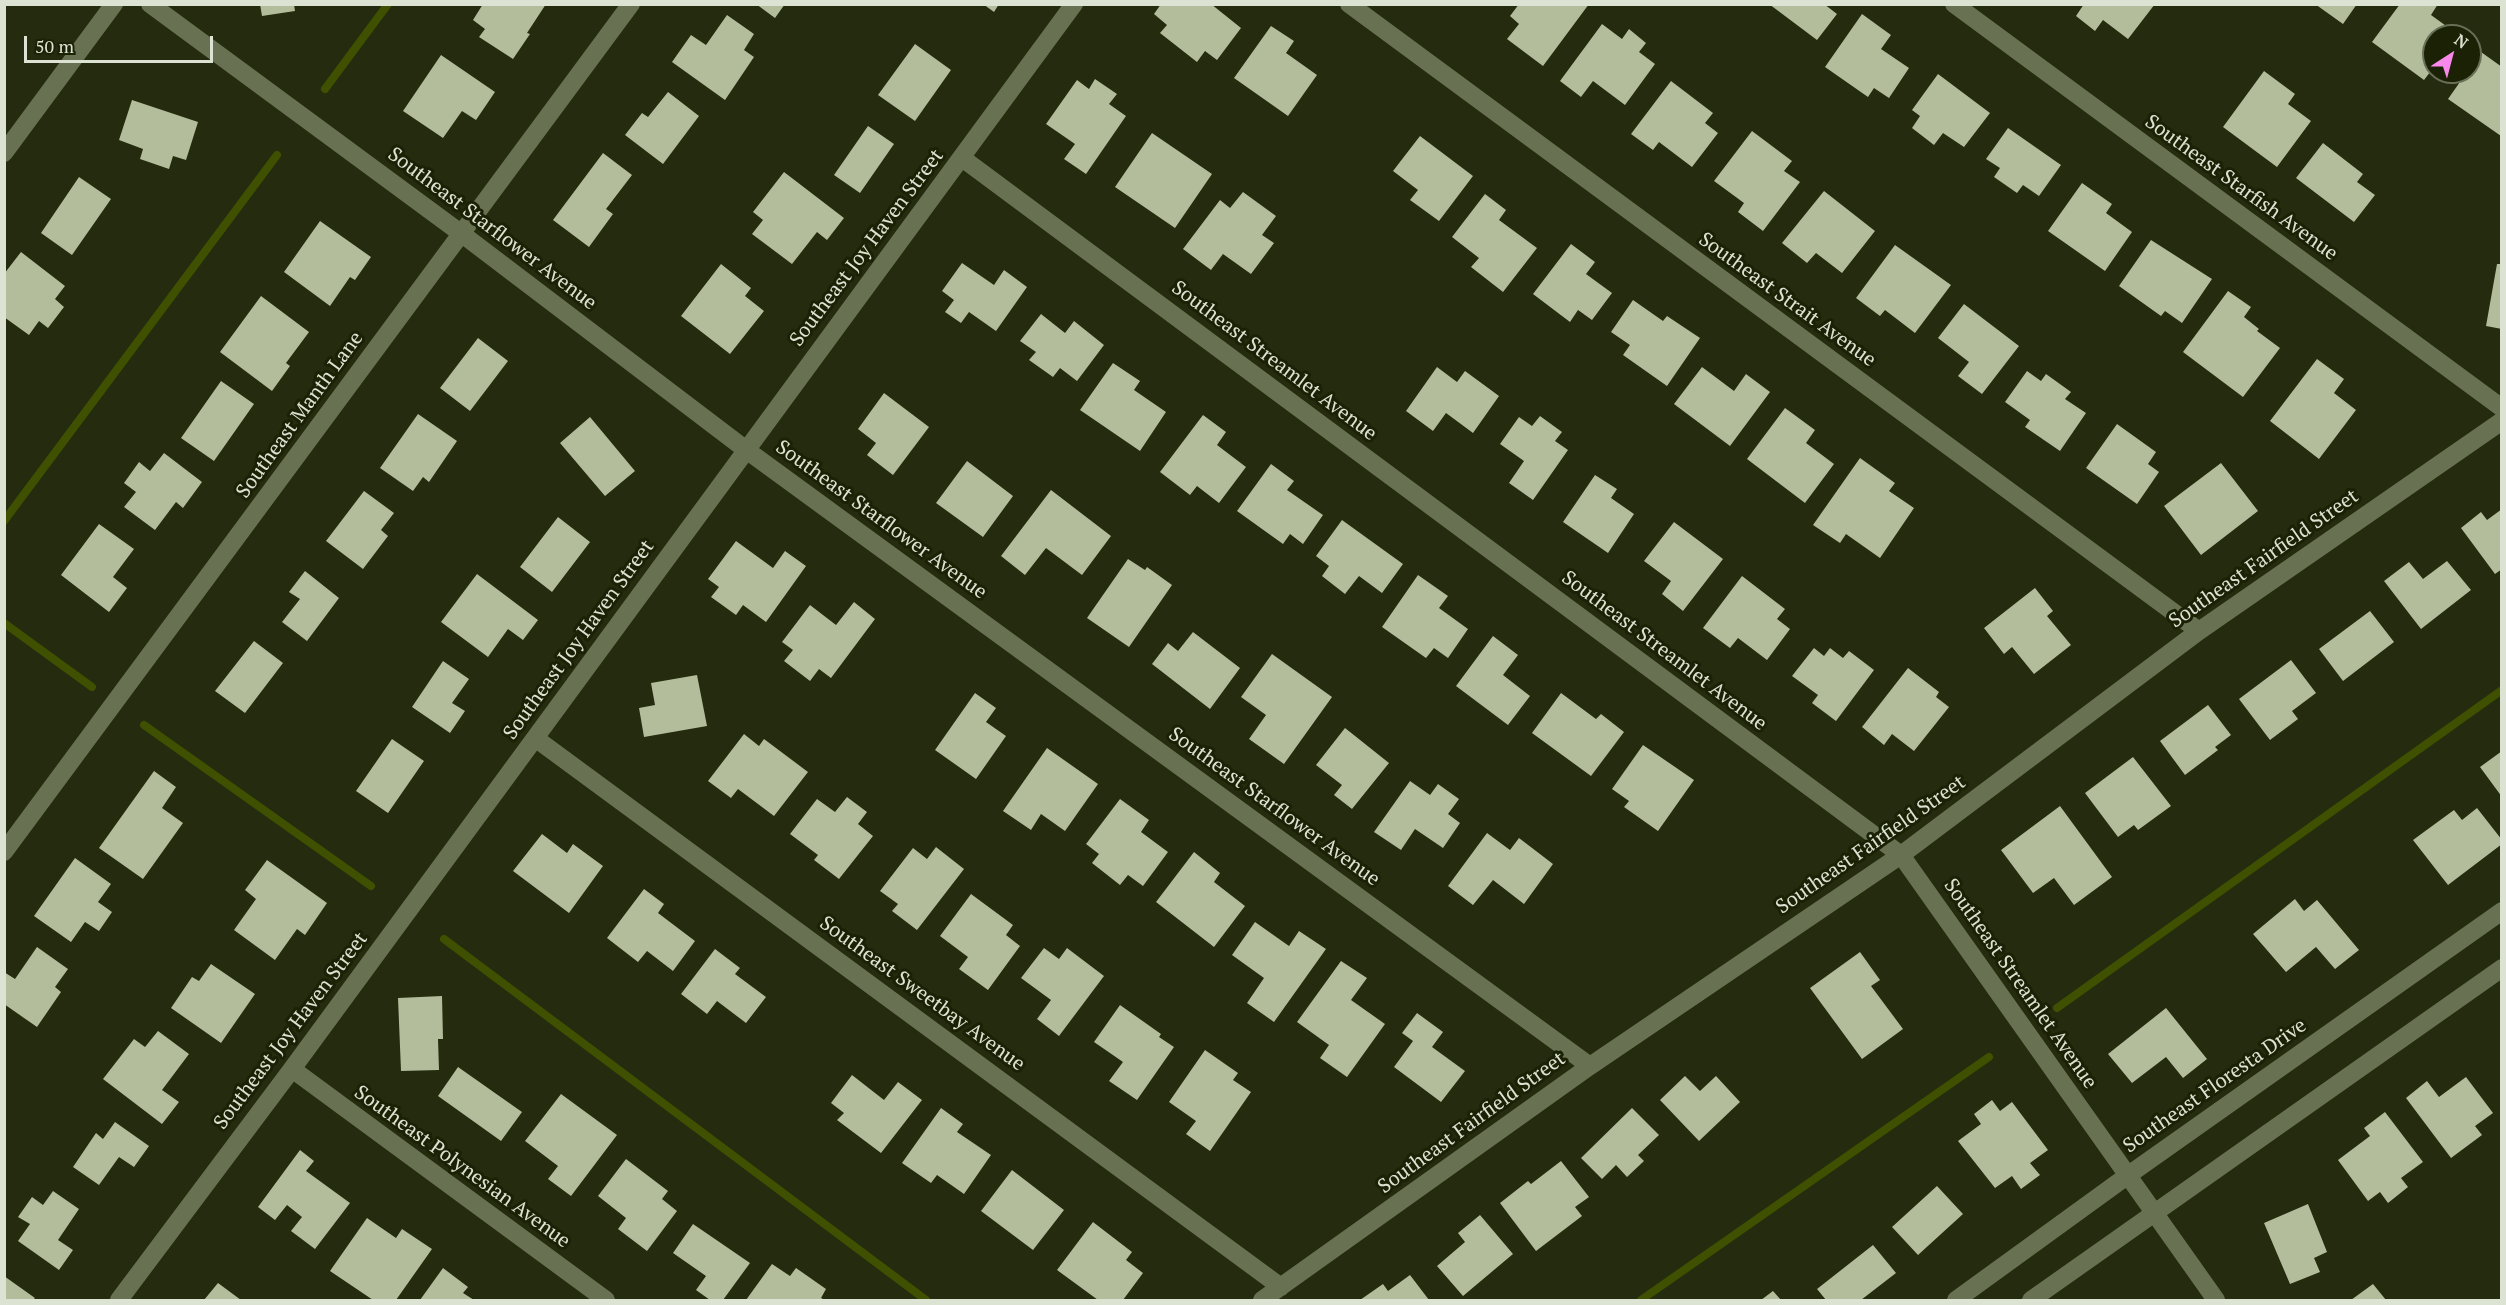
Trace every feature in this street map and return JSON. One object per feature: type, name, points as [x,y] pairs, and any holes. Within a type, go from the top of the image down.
[{"type":"street","points":[[4,153],[114,4]]},
{"type":"street","name":"Southeast Starflower Avenue","points":[[150,4],[462,234],[745,449],[1590,1065]]},
{"type":"street","name":"Southeast Manth Lane","points":[[4,852],[631,4]]},
{"type":"street","name":"Southeast Joy Haven Street","points":[[118,1300],[292,1069],[745,449],[1074,4]]},
{"type":"street","name":"Southeast Strait Avenue","points":[[1349,4],[2199,631]]},
{"type":"street","name":"Southeast Starfish Avenue","points":[[1954,4],[2502,408]]},
{"type":"street","name":"Southeast Streamlet Avenue","points":[[962,158],[1901,855],[2216,1300]]},
{"type":"street","name":"Southeast Fairfield Street","points":[[1262,1300],[1590,1065],[1901,855],[2199,631],[2502,421]]},
{"type":"street","name":"Southeast Sweetbay Avenue","points":[[536,738],[1281,1287]]},
{"type":"street","name":"Southeast Floresta Drive","points":[[1956,1300],[2502,911]]},
{"type":"street","points":[[2031,1300],[2502,969]]},
{"type":"street","name":"Southeast Polynesian Avenue","points":[[292,1069],[606,1300]]},
{"type":"building","points":[[260,4],[294,4],[295,11],[262,16]]},
{"type":"building","points":[[483,4],[546,4],[513,59],[479,37],[485,29],[473,20]]},
{"type":"building","points":[[756,4],[785,4],[775,18]]},
{"type":"building","points":[[983,4],[999,4],[994,12]]},
{"type":"building","points":[[1161,4],[1211,4],[1241,28],[1217,60],[1205,51],[1197,62],[1160,33],[1167,25],[1154,14]]},
{"type":"building","points":[[1519,4],[1589,4],[1543,66],[1507,39],[1519,24],[1510,16]]},
{"type":"building","points":[[1769,4],[1824,4],[1837,14],[1817,40]]},
{"type":"building","points":[[2084,4],[2155,4],[2128,39],[2103,20],[2095,31],[2076,16]]},
{"type":"building","points":[[2315,4],[2357,4],[2343,24]]},
{"type":"building","points":[[2400,4],[2438,4],[2431,15],[2443,24],[2422,24],[2422,79],[2372,42]]},
{"type":"building","points":[[1862,14],[1891,35],[1881,49],[1909,68],[1889,98],[1874,88],[1868,97],[1825,67]]},
{"type":"building","points":[[727,15],[754,34],[744,50],[754,57],[725,100],[672,62],[691,35],[706,45]]},
{"type":"building","points":[[1602,24],[1622,39],[1629,29],[1646,43],[1639,52],[1655,64],[1625,105],[1593,81],[1581,97],[1560,81]]},
{"type":"building","points":[[1271,26],[1294,41],[1286,53],[1317,75],[1288,116],[1234,78]]},
{"type":"building","points":[[915,44],[951,70],[915,121],[878,95]]},
{"type":"building","points":[[2482,53],[2502,67],[2501,136],[2448,99],[2459,84],[2482,84]]},
{"type":"building","points":[[441,55],[495,92],[476,120],[462,111],[443,138],[403,111]]},
{"type":"building","points":[[2264,71],[2295,94],[2288,104],[2311,121],[2277,167],[2223,127]]},
{"type":"building","points":[[1938,74],[1990,113],[1964,147],[1943,133],[1934,145],[1912,128],[1920,116],[1912,110]]},
{"type":"building","points":[[1095,79],[1117,94],[1109,104],[1126,116],[1086,174],[1064,159],[1075,144],[1046,124],[1077,80],[1089,89]]},
{"type":"building","points":[[1671,81],[1713,113],[1705,123],[1718,133],[1692,167],[1659,142],[1653,150],[1631,134]]},
{"type":"building","points":[[668,92],[699,116],[663,164],[625,135],[642,113],[648,117]]},
{"type":"building","points":[[132,100],[198,122],[186,160],[173,156],[169,169],[140,159],[143,149],[119,140]]},
{"type":"building","points":[[868,126],[894,144],[860,193],[834,175]]},
{"type":"building","points":[[2008,128],[2061,165],[2039,196],[2023,185],[2017,193],[1994,177],[2000,168],[1986,159]]},
{"type":"building","points":[[1752,131],[1792,161],[1784,171],[1800,182],[1763,231],[1738,212],[1744,203],[1714,181]]},
{"type":"building","points":[[1152,133],[1212,174],[1175,228],[1115,187]]},
{"type":"building","points":[[1420,136],[1473,176],[1439,221],[1410,200],[1418,190],[1393,171]]},
{"type":"building","points":[[2323,143],[2363,174],[2357,182],[2375,195],[2354,222],[2296,178]]},
{"type":"building","points":[[603,153],[632,175],[606,209],[613,214],[589,247],[553,220]]},
{"type":"building","points":[[784,172],[844,218],[827,240],[817,232],[792,264],[752,234],[763,220],[753,212]]},
{"type":"building","points":[[79,177],[111,199],[72,255],[41,233]]},
{"type":"building","points":[[2082,183],[2112,204],[2106,213],[2132,232],[2105,271],[2048,231]]},
{"type":"building","points":[[1824,191],[1875,231],[1842,273],[1816,253],[1807,263],[1782,243]]},
{"type":"building","points":[[1243,192],[1276,216],[1262,235],[1274,243],[1251,274],[1223,254],[1211,270],[1183,249],[1220,200],[1230,208]]},
{"type":"building","points":[[1485,194],[1506,210],[1499,220],[1537,248],[1503,292],[1471,267],[1479,258],[1452,237]]},
{"type":"building","points":[[320,221],[371,257],[355,280],[350,277],[330,306],[284,272]]},
{"type":"building","points":[[2151,240],[2212,279],[2182,323],[2165,311],[2161,316],[2119,286]]},
{"type":"building","points":[[1571,244],[1595,262],[1586,274],[1612,293],[1592,320],[1578,310],[1570,322],[1533,294]]},
{"type":"building","points":[[1895,245],[1951,285],[1915,333],[1885,310],[1880,316],[1856,298]]},
{"type":"building","points":[[21,252],[65,286],[55,299],[64,307],[48,328],[39,321],[29,335],[4,317],[4,274]]},
{"type":"building","points":[[962,263],[994,285],[1004,270],[1027,287],[996,331],[969,312],[961,323],[945,312],[954,300],[942,291]]},
{"type":"building","points":[[721,264],[751,288],[745,296],[764,311],[730,354],[681,316]]},
{"type":"building","points":[[2497,264],[2502,264],[2502,329],[2486,326]]},
{"type":"building","points":[[2228,291],[2251,307],[2244,317],[2259,329],[2257,331],[2280,348],[2243,397],[2183,352]]},
{"type":"building","points":[[261,296],[309,332],[286,363],[290,366],[272,391],[220,352]]},
{"type":"building","points":[[1633,300],[1663,321],[1667,316],[1700,338],[1667,386],[1623,355],[1630,345],[1611,332]]},
{"type":"building","points":[[1964,304],[2019,346],[1982,394],[1958,376],[1969,362],[1938,338]]},
{"type":"building","points":[[1041,314],[1065,333],[1074,321],[1104,345],[1077,381],[1060,368],[1053,377],[1029,360],[1036,352],[1020,341]]},
{"type":"building","points":[[478,338],[508,361],[470,411],[440,388]]},
{"type":"building","points":[[2317,359],[2344,379],[2334,393],[2356,410],[2319,459],[2270,421]]},
{"type":"building","points":[[1113,363],[1140,381],[1134,390],[1166,412],[1140,451],[1080,410]]},
{"type":"building","points":[[1437,367],[1457,382],[1465,371],[1499,396],[1473,433],[1446,413],[1433,431],[1406,411]]},
{"type":"building","points":[[1702,367],[1734,391],[1746,374],[1770,392],[1730,446],[1674,404]]},
{"type":"building","points":[[2027,371],[2041,381],[2046,374],[2071,392],[2065,399],[2086,413],[2060,451],[2025,427],[2030,420],[2005,402]]},
{"type":"building","points":[[221,381],[254,404],[214,461],[181,438]]},
{"type":"building","points":[[884,393],[929,427],[893,475],[867,455],[876,443],[858,429]]},
{"type":"building","points":[[1785,408],[1815,430],[1806,443],[1834,464],[1805,503],[1747,459]]},
{"type":"building","points":[[418,414],[457,441],[429,482],[423,477],[413,491],[380,468]]},
{"type":"building","points":[[1203,415],[1226,432],[1217,445],[1246,467],[1219,503],[1197,486],[1190,495],[1160,472]]},
{"type":"building","points":[[1540,416],[1562,432],[1555,441],[1568,450],[1533,500],[1509,483],[1524,461],[1500,444],[1519,417],[1532,426]]},
{"type":"building","points":[[590,417],[635,471],[605,496],[560,443]]},
{"type":"building","points":[[2117,424],[2156,452],[2148,464],[2159,472],[2137,504],[2086,468]]},
{"type":"building","points":[[164,453],[202,482],[183,508],[176,502],[155,530],[124,507],[136,492],[124,483],[139,462],[150,471]]},
{"type":"building","points":[[1860,458],[1895,483],[1889,491],[1914,508],[1880,558],[1846,534],[1840,543],[1813,525]]},
{"type":"building","points":[[967,461],[1013,496],[983,537],[936,503]]},
{"type":"building","points":[[2221,463],[2258,511],[2201,555],[2164,506]]},
{"type":"building","points":[[1271,464],[1294,481],[1287,490],[1323,515],[1303,544],[1290,534],[1283,544],[1237,511]]},
{"type":"building","points":[[1595,475],[1617,489],[1611,498],[1634,514],[1608,553],[1563,522]]},
{"type":"building","points":[[1051,490],[1111,536],[1082,575],[1046,548],[1025,575],[1001,556]]},
{"type":"building","points":[[364,491],[394,513],[381,530],[388,536],[363,569],[326,541]]},
{"type":"building","points":[[2502,509],[2502,569],[2495,574],[2461,528],[2481,512],[2487,520]]},
{"type":"building","points":[[558,517],[590,542],[552,592],[520,567]]},
{"type":"building","points":[[1342,520],[1403,564],[1382,593],[1359,576],[1345,594],[1322,576],[1329,566],[1316,556]]},
{"type":"building","points":[[1674,522],[1723,559],[1683,611],[1662,594],[1671,581],[1644,561]]},
{"type":"building","points":[[99,524],[134,549],[113,577],[127,588],[109,612],[61,575]]},
{"type":"building","points":[[736,541],[773,568],[785,551],[806,566],[766,622],[743,605],[736,615],[711,597],[719,587],[708,579]]},
{"type":"building","points":[[1128,559],[1145,570],[1147,567],[1172,585],[1129,647],[1087,618]]},
{"type":"building","points":[[2447,561],[2471,590],[2421,629],[2384,581],[2409,562],[2423,579]]},
{"type":"building","points":[[305,571],[339,598],[307,641],[282,622],[300,599],[289,592]]},
{"type":"building","points":[[477,574],[538,620],[523,640],[508,629],[488,657],[441,622]]},
{"type":"building","points":[[1418,575],[1448,596],[1439,608],[1468,629],[1448,658],[1434,648],[1426,658],[1382,627]]},
{"type":"building","points":[[1742,576],[1785,609],[1777,619],[1790,629],[1767,660],[1738,638],[1730,648],[1703,628]]},
{"type":"building","points":[[2035,588],[2053,611],[2047,616],[2071,645],[2034,674],[2012,647],[2004,654],[1984,628]]},
{"type":"building","points":[[854,602],[875,619],[831,678],[819,669],[810,681],[784,661],[793,650],[782,642],[810,605],[836,625]]},
{"type":"building","points":[[2370,611],[2394,642],[2343,681],[2319,649]]},
{"type":"building","points":[[1193,632],[1240,668],[1210,709],[1152,664],[1168,643],[1178,651]]},
{"type":"building","points":[[1493,636],[1518,655],[1503,675],[1530,696],[1508,725],[1456,686]]},
{"type":"building","points":[[254,641],[283,663],[245,713],[215,691]]},
{"type":"building","points":[[1814,648],[1824,656],[1830,648],[1843,658],[1849,651],[1874,670],[1836,721],[1812,703],[1818,695],[1792,676]]},
{"type":"building","points":[[1272,654],[1332,697],[1284,764],[1249,739],[1266,715],[1241,697]]},
{"type":"building","points":[[2291,660],[2316,693],[2292,711],[2298,719],[2270,740],[2239,699]]},
{"type":"building","points":[[443,661],[469,679],[452,703],[465,711],[450,733],[412,707]]},
{"type":"building","points":[[1908,668],[1939,692],[1936,697],[1949,707],[1914,751],[1892,734],[1884,745],[1862,727]]},
{"type":"building","points":[[697,675],[707,726],[644,737],[639,708],[655,705],[651,683]]},
{"type":"building","points":[[975,693],[996,708],[986,722],[1006,736],[976,779],[935,750]]},
{"type":"building","points":[[1561,693],[1596,719],[1601,714],[1624,732],[1591,776],[1532,733]]},
{"type":"building","points":[[2208,705],[2231,735],[2215,747],[2218,750],[2185,775],[2160,741]]},
{"type":"building","points":[[1345,728],[1389,763],[1352,809],[1334,795],[1342,785],[1316,765]]},
{"type":"building","points":[[744,734],[759,746],[764,739],[808,772],[774,816],[738,789],[731,798],[708,781]]},
{"type":"building","points":[[392,739],[424,761],[388,813],[356,791]]},
{"type":"building","points":[[1643,745],[1694,780],[1658,831],[1624,807],[1629,801],[1612,789]]},
{"type":"building","points":[[1047,748],[1098,784],[1065,831],[1041,814],[1031,830],[1003,811]]},
{"type":"building","points":[[2502,751],[2502,797],[2480,767]]},
{"type":"building","points":[[2133,757],[2171,806],[2138,830],[2134,825],[2118,837],[2085,793]]},
{"type":"building","points":[[154,771],[176,787],[162,808],[183,823],[143,879],[99,848]]},
{"type":"building","points":[[1410,781],[1430,795],[1438,784],[1459,799],[1448,814],[1460,823],[1443,848],[1415,829],[1401,850],[1374,832]]},
{"type":"building","points":[[847,797],[867,812],[858,824],[873,836],[839,879],[814,860],[818,855],[790,834],[817,799],[835,812]]},
{"type":"building","points":[[1120,799],[1149,820],[1141,832],[1168,852],[1143,886],[1128,875],[1120,885],[1092,863],[1099,854],[1086,844]]},
{"type":"building","points":[[2060,806],[2112,877],[2074,905],[2054,878],[2033,893],[2001,850]]},
{"type":"building","points":[[2477,808],[2502,840],[2502,844],[2448,885],[2413,840],[2454,810],[2462,820]]},
{"type":"building","points":[[1487,833],[1510,850],[1519,838],[1553,864],[1524,904],[1493,880],[1473,905],[1448,886]]},
{"type":"building","points":[[542,834],[567,853],[573,844],[603,866],[569,913],[513,871]]},
{"type":"building","points":[[936,847],[964,869],[917,930],[892,911],[898,904],[880,891],[913,848],[927,859]]},
{"type":"building","points":[[1194,852],[1220,873],[1214,882],[1245,906],[1214,947],[1156,902]]},
{"type":"building","points":[[75,858],[111,884],[98,902],[112,912],[99,931],[85,922],[71,942],[34,916]]},
{"type":"building","points":[[267,860],[327,903],[305,935],[297,929],[275,960],[234,930],[256,899],[245,890]]},
{"type":"building","points":[[644,889],[664,904],[658,913],[695,941],[673,971],[647,951],[638,962],[607,938]]},
{"type":"building","points":[[971,894],[1013,925],[1006,935],[1020,946],[988,990],[959,969],[968,957],[940,936]]},
{"type":"building","points":[[2295,899],[2304,911],[2317,900],[2359,950],[2335,969],[2316,947],[2286,972],[2253,934]]},
{"type":"building","points":[[1255,922],[1289,946],[1299,931],[1326,949],[1274,1022],[1247,1003],[1264,978],[1232,955]]},
{"type":"building","points":[[37,947],[68,969],[55,987],[61,992],[37,1027],[4,1004],[4,972],[15,979]]},
{"type":"building","points":[[1044,948],[1059,959],[1067,948],[1104,976],[1059,1036],[1037,1019],[1051,1000],[1021,978]]},
{"type":"building","points":[[715,949],[740,968],[735,974],[766,997],[746,1023],[717,1001],[707,1014],[681,994]]},
{"type":"building","points":[[1860,952],[1880,980],[1871,986],[1903,1029],[1862,1059],[1810,988]]},
{"type":"building","points":[[1341,961],[1367,978],[1351,1000],[1385,1024],[1347,1077],[1320,1058],[1329,1045],[1297,1022]]},
{"type":"building","points":[[211,964],[255,994],[221,1043],[171,1008],[192,977],[199,981]]},
{"type":"building","points":[[442,996],[443,1039],[438,1039],[439,1070],[401,1071],[398,998]]},
{"type":"building","points":[[1120,1005],[1161,1034],[1159,1037],[1174,1047],[1137,1100],[1109,1081],[1123,1062],[1094,1042]]},
{"type":"building","points":[[2166,1008],[2207,1059],[2183,1078],[2166,1057],[2132,1083],[2108,1054]]},
{"type":"building","points":[[1417,1013],[1443,1032],[1432,1047],[1465,1071],[1441,1102],[1394,1067],[1413,1041],[1402,1033]]},
{"type":"building","points":[[158,1031],[189,1054],[162,1090],[179,1102],[162,1124],[103,1079],[134,1039],[145,1047]]},
{"type":"building","points":[[1205,1050],[1238,1073],[1233,1080],[1251,1092],[1210,1151],[1186,1134],[1196,1121],[1169,1102]]},
{"type":"building","points":[[458,1067],[522,1112],[501,1141],[438,1096]]},
{"type":"building","points":[[852,1075],[884,1100],[898,1082],[922,1100],[881,1153],[837,1120],[844,1113],[831,1103]]},
{"type":"building","points":[[1685,1076],[1700,1091],[1716,1076],[1740,1102],[1699,1141],[1660,1100]]},
{"type":"building","points":[[2466,1077],[2493,1113],[2475,1126],[2482,1135],[2451,1158],[2406,1098],[2427,1081],[2439,1097]]},
{"type":"building","points":[[561,1094],[617,1135],[571,1196],[548,1179],[558,1166],[525,1141]]},
{"type":"building","points":[[1992,1100],[2000,1111],[2012,1102],[2048,1150],[2030,1163],[2040,1175],[2021,1189],[2012,1176],[1995,1188],[1958,1141],[1981,1124],[1974,1114]]},
{"type":"building","points":[[941,1108],[963,1124],[957,1132],[991,1155],[964,1194],[937,1175],[931,1183],[902,1163]]},
{"type":"building","points":[[1632,1108],[1659,1135],[1638,1155],[1644,1161],[1627,1177],[1616,1165],[1602,1179],[1581,1158]]},
{"type":"building","points":[[2385,1112],[2423,1162],[2401,1178],[2408,1187],[2388,1203],[2380,1192],[2368,1201],[2338,1160],[2370,1136],[2364,1128]]},
{"type":"building","points":[[115,1122],[149,1146],[134,1167],[119,1157],[99,1185],[73,1167],[96,1133],[103,1139]]},
{"type":"building","points":[[300,1150],[314,1161],[306,1171],[350,1203],[315,1249],[291,1231],[302,1217],[287,1205],[275,1220],[258,1207]]},
{"type":"building","points":[[626,1159],[668,1191],[662,1199],[677,1211],[647,1251],[618,1229],[626,1218],[598,1196]]},
{"type":"building","points":[[1561,1161],[1589,1197],[1575,1207],[1582,1216],[1536,1251],[1500,1203],[1528,1181],[1531,1184]]},
{"type":"building","points":[[1012,1170],[1064,1210],[1033,1250],[981,1211]]},
{"type":"building","points":[[1937,1186],[1963,1214],[1918,1255],[1892,1227]]},
{"type":"building","points":[[53,1191],[79,1209],[58,1240],[73,1250],[59,1270],[18,1241],[30,1224],[18,1217],[32,1197],[43,1205]]},
{"type":"building","points":[[2308,1204],[2327,1252],[2314,1258],[2320,1272],[2290,1284],[2264,1223]]},
{"type":"building","points":[[1480,1215],[1513,1254],[1463,1296],[1437,1266],[1465,1242],[1458,1233]]},
{"type":"building","points":[[367,1218],[396,1238],[402,1229],[432,1249],[396,1300],[373,1300],[330,1271]]},
{"type":"building","points":[[1093,1222],[1132,1252],[1126,1260],[1143,1273],[1123,1300],[1098,1300],[1057,1270]]},
{"type":"building","points":[[693,1224],[750,1263],[723,1300],[710,1300],[696,1290],[706,1276],[673,1253]]},
{"type":"building","points":[[1873,1245],[1896,1273],[1861,1300],[1826,1300],[1817,1289]]},
{"type":"building","points":[[772,1264],[790,1276],[796,1268],[826,1289],[821,1298],[825,1300],[746,1300]]},
{"type":"building","points":[[443,1268],[468,1287],[463,1293],[474,1300],[420,1300]]},
{"type":"building","points":[[1410,1275],[1429,1300],[1360,1300],[1383,1284],[1388,1291]]},
{"type":"building","points":[[4,1276],[35,1298],[33,1300],[4,1300]]},
{"type":"building","points":[[218,1283],[241,1300],[204,1300]]},
{"type":"building","points":[[2373,1284],[2386,1300],[2351,1300]]},
{"type":"building","points":[[1773,1291],[1781,1300],[1761,1300]]},
{"type":"waterway","points":[[325,89],[388,4]]},
{"type":"waterway","points":[[4,521],[277,155]]},
{"type":"waterway","points":[[4,623],[92,687]]},
{"type":"waterway","points":[[2057,1008],[2502,690]]},
{"type":"waterway","points":[[144,725],[371,886]]},
{"type":"waterway","points":[[444,939],[926,1300]]},
{"type":"waterway","points":[[1641,1300],[1989,1057]]}]
